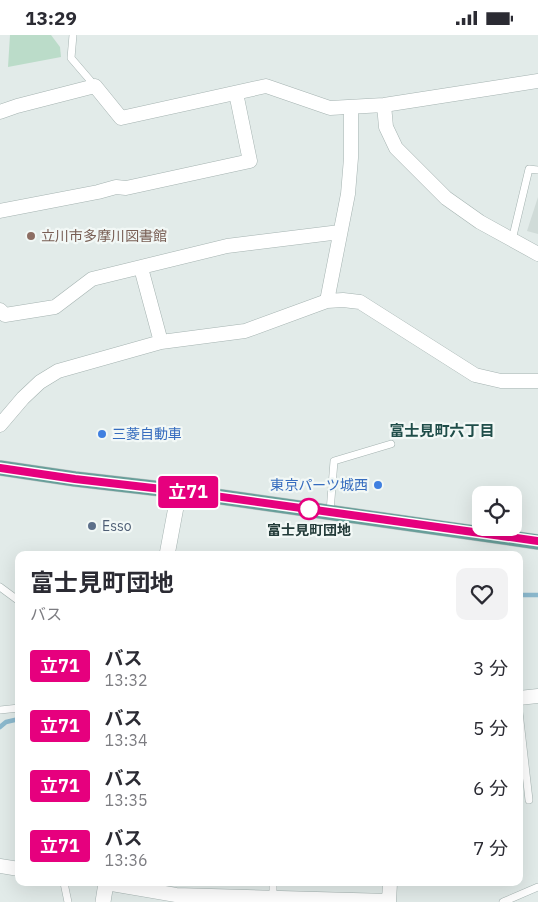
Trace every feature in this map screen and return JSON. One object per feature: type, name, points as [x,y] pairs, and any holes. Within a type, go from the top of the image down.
[{"type":"main road","points":[[0,468],[538,541]]},
{"type":"street","points":[[0,112],[95,86],[121,118],[266,85],[330,108],[351,108],[384,105],[538,81]]},
{"type":"street","points":[[0,211],[116,187],[126,188],[250,161],[236,93]]},
{"type":"street","points":[[384,105],[386,127],[396,148],[426,179],[446,198],[480,222],[538,254]]},
{"type":"street","points":[[327,301],[348,194],[351,158],[351,108]]},
{"type":"street","points":[[0,310],[5,315],[55,307],[92,279],[227,246],[340,232]]},
{"type":"street","points":[[141,268],[161,342]]},
{"type":"street","points":[[0,425],[23,398],[40,382],[58,371],[161,342],[245,331],[327,301],[360,302],[475,375],[501,381],[538,381]]},
{"type":"street","points":[[168,551],[179,491]]},
{"type":"street","points":[[523,698],[538,696]]},
{"type":"street","points":[[0,866],[15,868]]},
{"type":"street","points":[[103,902],[106,886]]},
{"type":"street","points":[[124,886],[176,895],[389,901],[390,886]]},
{"type":"lane","points":[[73,35],[71,58],[95,86]]},
{"type":"lane","points":[[512,240],[529,169],[538,170]]},
{"type":"lane","points":[[330,512],[334,461],[391,444]]},
{"type":"lane","points":[[0,587],[15,598]]},
{"type":"lane","points":[[0,710],[15,708]]},
{"type":"lane","points":[[523,747],[529,800]]},
{"type":"lane","points":[[65,886],[68,902]]},
{"type":"lane","points":[[273,886],[273,899]]},
{"type":"lane","points":[[503,902],[538,887]]},
{"type":"shaded area","points":[[538,197],[538,234],[527,231]]},
{"type":"green space","points":[[10,35],[51,35],[60,47],[61,57],[8,67]]},
{"type":"waterway","points":[[523,595],[538,595]]},
{"type":"waterway","points":[[0,727],[6,722],[15,720]]},
{"type":"bus line","name":"立71","points":[[0,468],[538,541]]},
{"type":"place","name":"立川市多摩川図書館","points":[[31,236]]},
{"type":"place","name":"三菱自動車","points":[[102,434]]},
{"type":"place","name":"東京パーツ城西","points":[[378,485]]},
{"type":"place","name":"富士見町団地","points":[[309,509]]},
{"type":"place","name":"Esso","points":[[92,526]]},
{"type":"district","name":"富士見町六丁目","points":[[442,431]]}]
